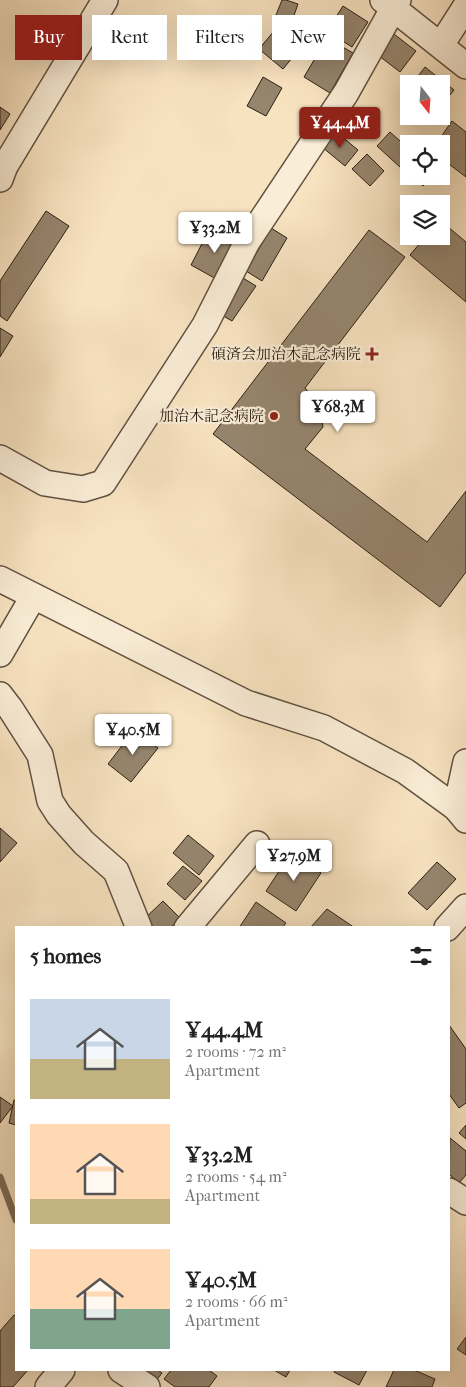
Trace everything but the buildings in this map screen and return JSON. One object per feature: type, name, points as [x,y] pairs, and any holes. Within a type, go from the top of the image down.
[{"type":"street","points":[[0,179],[5,166],[105,0]]},
{"type":"street","points":[[0,458],[45,483],[83,489],[103,483],[205,325],[247,242],[346,93],[392,3],[466,66]]},
{"type":"street","points":[[441,45],[466,6]]},
{"type":"street","points":[[0,579],[246,703],[324,728],[405,771],[461,814]]},
{"type":"street","points":[[0,654],[33,597]]},
{"type":"street","points":[[0,695],[40,755],[50,801],[59,815],[84,842],[116,871],[138,926]]},
{"type":"street","points":[[461,814],[466,762]]},
{"type":"street","points":[[194,926],[257,844]]},
{"type":"street","points":[[449,926],[466,907]]},
{"type":"street","points":[[450,1192],[466,1202]]},
{"type":"street","points":[[48,1387],[61,1371]]},
{"type":"street","points":[[123,1371],[147,1387]]},
{"type":"waterway","points":[[0,1177],[15,1217]]},
{"type":"place","name":"碩済会加治木記念病院","points":[[372,354]]},
{"type":"place","name":"加治木記念病院","points":[[274,416]]}]
